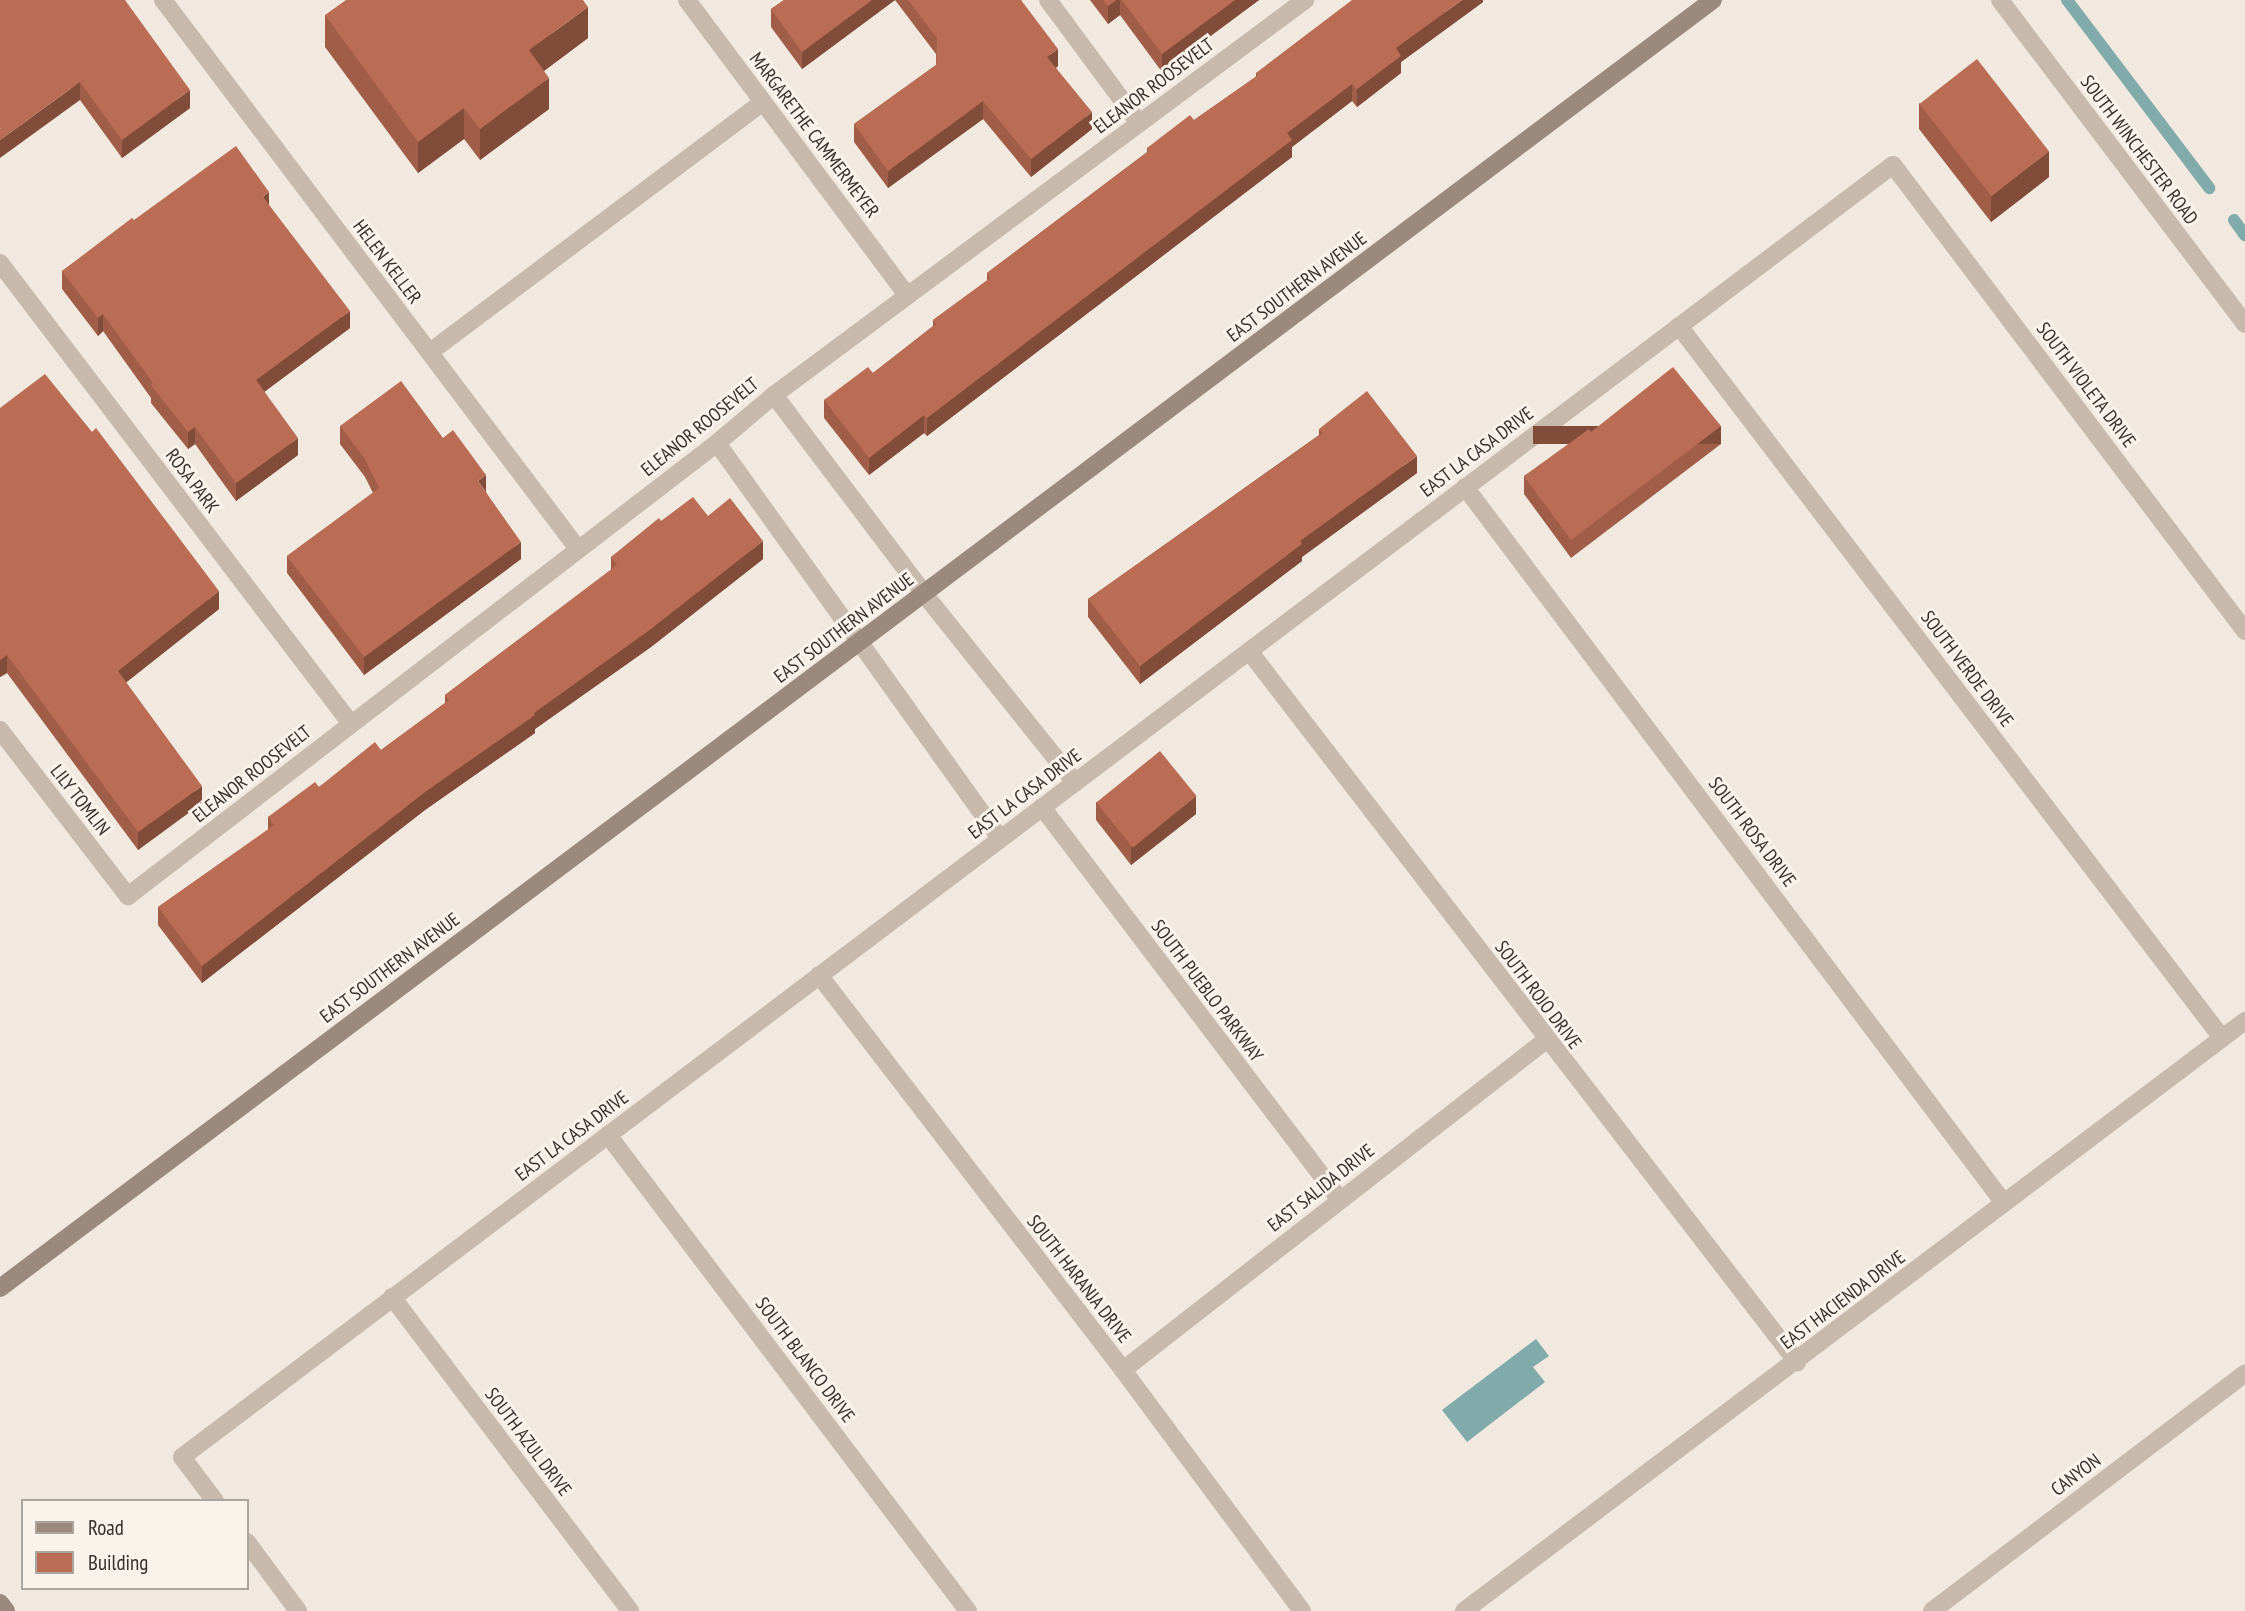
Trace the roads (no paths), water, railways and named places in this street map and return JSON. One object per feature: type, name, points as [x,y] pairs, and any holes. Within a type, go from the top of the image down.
[{"type":"main road","name":"EAST SOUTHERN AVENUE","points":[[0,1289],[1713,0]]},
{"type":"main road","points":[[0,1603],[6,1611]]},
{"type":"street","name":"HELEN KELLER","points":[[163,0],[578,549]]},
{"type":"street","name":"MARGARETHE CAMMERMEYER","points":[[687,0],[908,295]]},
{"type":"street","points":[[1048,0],[1139,123]]},
{"type":"street","name":"ELEANOR ROOSEVELT","points":[[128,896],[716,443],[774,395],[1305,0]]},
{"type":"street","name":"SOUTH WINCHESTER ROAD","points":[[2000,0],[2245,324]]},
{"type":"street","points":[[429,352],[763,102]]},
{"type":"street","name":"EAST LA CASA DRIVE","points":[[214,1499],[182,1457],[1893,165]]},
{"type":"street","name":"SOUTH VIOLETA DRIVE","points":[[1893,165],[2245,631]]},
{"type":"street","name":"ROSA PARK","points":[[0,263],[351,724]]},
{"type":"street","name":"SOUTH VERDE DRIVE","points":[[1679,326],[2222,1038]]},
{"type":"street","points":[[774,395],[925,595],[1075,782]]},
{"type":"street","points":[[716,443],[1000,838]]},
{"type":"street","name":"SOUTH ROSA DRIVE","points":[[1465,487],[2004,1203]]},
{"type":"street","name":"SOUTH ROJO DRIVE","points":[[1250,651],[1546,1040],[1797,1362]]},
{"type":"street","name":"LILY TOMLIN","points":[[0,730],[128,896]]},
{"type":"street","name":"SOUTH PUEBLO PARKWAY","points":[[1042,807],[1340,1200]]},
{"type":"street","name":"SOUTH HARANJA DRIVE","points":[[819,975],[1122,1370],[1302,1611]]},
{"type":"street","name":"EAST HACIENDA DRIVE","points":[[1464,1611],[2245,1021]]},
{"type":"street","name":"EAST SALIDA DRIVE","points":[[1122,1370],[1546,1040]]},
{"type":"street","name":"SOUTH BLANCO DRIVE","points":[[608,1135],[968,1611]]},
{"type":"street","name":"SOUTH AZUL DRIVE","points":[[393,1297],[630,1611]]},
{"type":"street","name":"CANYON","points":[[1932,1611],[2245,1373]]},
{"type":"street","points":[[248,1543],[298,1611]]},
{"type":"water","points":[[1536,1339],[1549,1356],[1533,1367],[1545,1382],[1467,1442],[1442,1410]]},
{"type":"waterway","points":[[2067,0],[2209,188]]},
{"type":"waterway","points":[[2234,220],[2245,235]]}]
